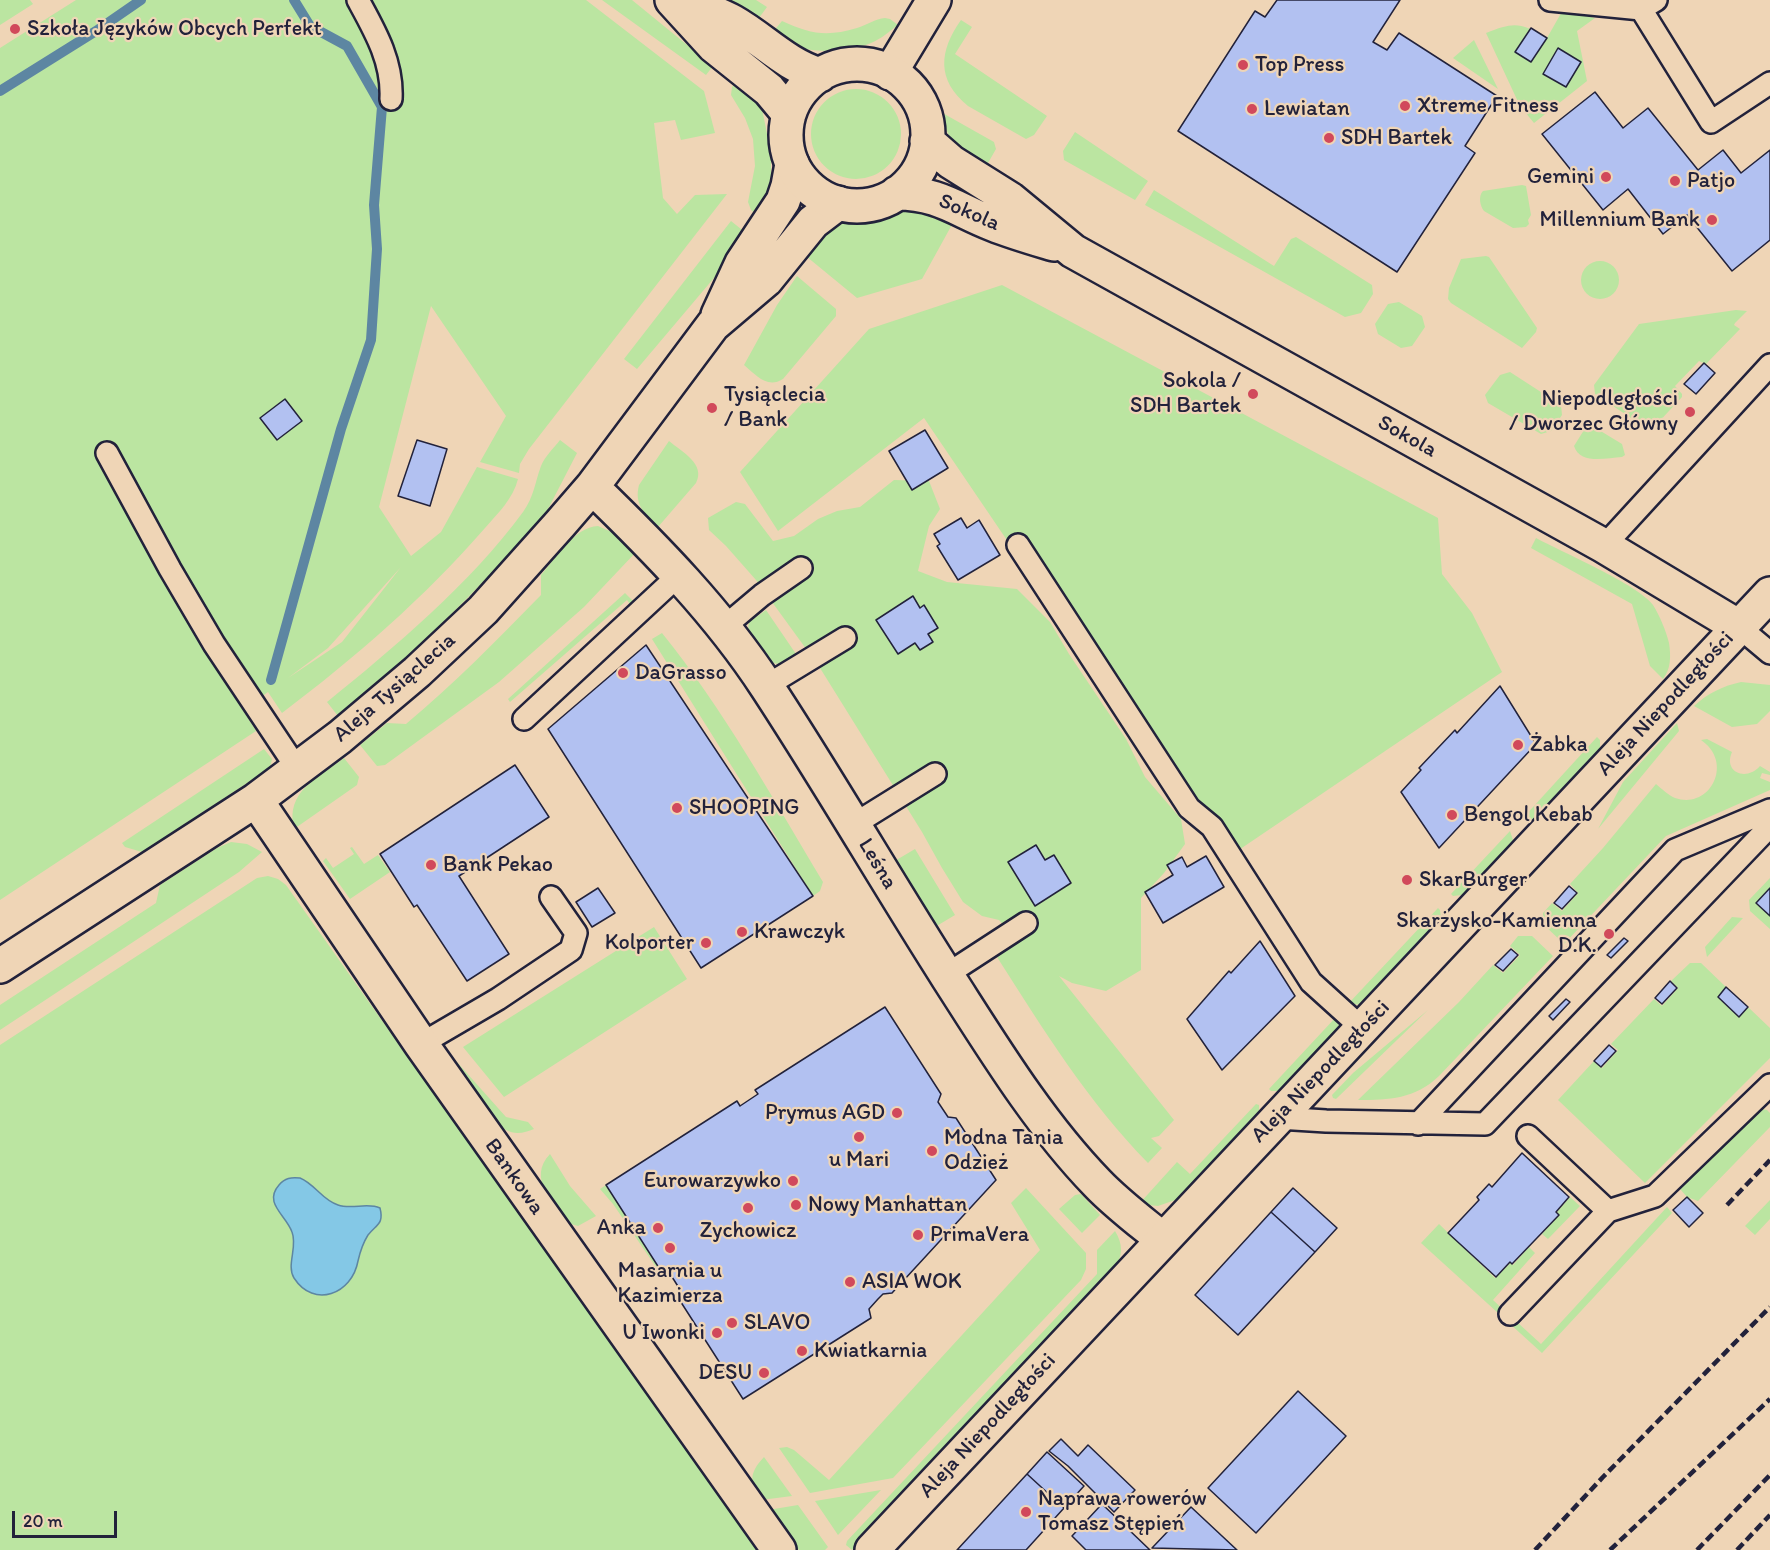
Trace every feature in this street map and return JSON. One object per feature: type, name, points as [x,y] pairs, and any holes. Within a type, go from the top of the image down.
[{"type":"street","points":[[672,0],[714,46],[769,90],[789,114]]},
{"type":"street","points":[[681,0],[733,22],[790,62],[820,75]]},
{"type":"street","points":[[890,72],[934,0]]},
{"type":"street","points":[[860,64],[890,72],[906,85],[919,101],[926,121],[927,141],[918,171],[897,193],[879,202],[858,206],[838,203],[811,189],[803,182],[792,164],[786,145],[786,124],[798,96],[812,80],[820,75],[839,67],[860,64]]},
{"type":"street","name":"Sokola","points":[[927,141],[951,162],[1010,199],[1073,251],[1604,546],[1739,627]]},
{"type":"street","name":"Aleja Tysiąclecia","points":[[0,966],[256,800],[298,770],[417,672],[459,634],[524,566],[592,487],[713,325],[742,263],[783,201],[792,164]]},
{"type":"street","name":"Sokola","points":[[897,193],[924,194],[937,198],[992,224],[1073,251]]},
{"type":"street","name":"Aleja Tysiąclecia","points":[[713,325],[766,280],[813,222],[838,203]]},
{"type":"street","name":"Leśna","points":[[592,487],[680,574],[724,627],[766,686],[946,975],[1053,1133],[1097,1184],[1162,1239]]},
{"type":"street","name":"Aleja Niepodległości","points":[[872,1550],[1770,594]]},
{"type":"street","name":"Bankowa","points":[[256,800],[508,1169],[779,1550]]},
{"type":"lane","points":[[358,0],[386,57],[392,83],[391,99]]},
{"type":"lane","points":[[1551,0],[1648,4],[1711,122],[1770,83]]},
{"type":"lane","points":[[1604,546],[1770,365]]},
{"type":"lane","points":[[107,453],[214,644],[298,770]]},
{"type":"lane","points":[[1018,545],[1189,808],[1212,827],[1311,982],[1363,1029]]},
{"type":"lane","points":[[724,627],[762,595],[801,568]]},
{"type":"lane","points":[[524,719],[680,574]]},
{"type":"lane","points":[[1739,627],[1770,654]]},
{"type":"lane","points":[[766,686],[845,638]]},
{"type":"lane","points":[[853,825],[935,774]]},
{"type":"lane","points":[[1418,1124],[1675,850],[1770,810]]},
{"type":"lane","points":[[1278,1118],[1418,1124],[1485,1124],[1770,826]]},
{"type":"lane","points":[[421,1044],[498,999],[571,950],[576,933],[551,897]]},
{"type":"lane","points":[[946,975],[1026,922]]},
{"type":"lane","points":[[1510,1314],[1608,1211],[1655,1196],[1770,1085]]},
{"type":"lane","points":[[1528,1136],[1608,1211]]},
{"type":"green space","points":[[0,0],[30,0],[33,4],[0,25]]},
{"type":"green space","points":[[76,0],[586,0],[704,91],[715,133],[681,140],[675,120],[654,123],[663,198],[677,214],[695,195],[727,194],[529,449],[520,464],[519,473],[480,462],[506,416],[431,306],[379,507],[411,556],[441,532],[477,467],[518,479],[513,493],[462,554],[414,602],[309,692],[282,713],[268,692],[243,710],[256,731],[0,900],[0,48]],"holes":[[[401,567],[342,642],[288,678],[328,648]]]},
{"type":"green space","points":[[602,0],[632,0],[713,66],[706,75]]},
{"type":"green space","points":[[723,0],[756,0],[767,7],[756,22]]},
{"type":"green space","points":[[1564,8],[1570,12],[1595,18],[1577,31],[1587,81],[1534,123],[1520,106],[1486,33],[1517,25],[1547,38]]},
{"type":"green space","points":[[885,18],[898,25],[871,43],[842,50],[821,51],[801,48],[789,44],[772,33],[782,21],[819,33],[837,33]]},
{"type":"green space","points":[[961,20],[972,27],[955,54],[1047,116],[1034,135],[1026,139],[968,106],[950,86],[944,65],[945,54],[948,43]]},
{"type":"green space","points":[[1474,40],[1498,89],[1453,58]]},
{"type":"green space","points":[[738,80],[762,109],[771,153],[771,190],[758,216],[751,210],[748,202],[755,166],[753,139],[745,118],[731,95],[732,87]]},
{"type":"green space","points":[[856,89],[881,97],[893,109],[901,134],[893,159],[881,171],[856,179],[831,171],[819,159],[811,134],[819,109],[831,97]]},
{"type":"green space","points":[[939,111],[994,142],[996,149],[984,170],[951,141]]},
{"type":"green space","points":[[1075,132],[1148,181],[1135,200],[1064,160],[1063,151]]},
{"type":"green space","points":[[1526,186],[1531,215],[1526,227],[1513,228],[1484,211],[1480,198],[1483,191]]},
{"type":"green space","points":[[1154,190],[1274,266],[1291,239],[1296,237],[1372,285],[1373,294],[1361,313],[1345,317],[1145,205]]},
{"type":"green space","points":[[906,210],[919,210],[954,221],[922,279],[857,298],[801,252],[822,233],[847,222]]},
{"type":"green space","points":[[731,221],[746,233],[719,272],[637,369],[624,359]]},
{"type":"green space","points":[[1489,257],[1537,328],[1522,348],[1448,299],[1449,288],[1461,259]]},
{"type":"green space","points":[[1600,261],[1613,267],[1619,280],[1613,293],[1600,299],[1587,293],[1581,280],[1587,267]]},
{"type":"green space","points":[[797,276],[836,309],[836,316],[783,379],[777,382],[767,382],[744,365],[777,305]]},
{"type":"green space","points":[[1002,285],[1438,518],[1442,574],[1472,613],[1502,672],[1224,860],[924,418],[778,531],[740,472],[869,329]]},
{"type":"green space","points":[[1399,302],[1422,316],[1425,327],[1412,346],[1401,348],[1378,334],[1375,324],[1388,304]]},
{"type":"green space","points":[[1736,310],[1747,311],[1734,325],[1740,329],[1706,364],[1699,361],[1675,386],[1682,397],[1655,426],[1640,424],[1595,394],[1594,385],[1639,324]]},
{"type":"green space","points":[[1510,372],[1561,405],[1562,415],[1551,431],[1541,434],[1488,403],[1485,395],[1500,375]]},
{"type":"green space","points":[[1594,427],[1622,444],[1625,455],[1594,459],[1577,452],[1574,446],[1584,430]]},
{"type":"green space","points":[[560,440],[577,453],[547,511],[536,526],[441,624],[338,716],[327,702],[431,613],[480,564],[527,506],[543,462]]},
{"type":"green space","points":[[669,441],[691,459],[698,470],[698,476],[696,483],[658,527],[641,508],[638,492],[639,485]]},
{"type":"green space","points":[[894,480],[929,481],[940,509],[929,526],[918,571],[947,582],[1017,589],[1050,622],[1126,739],[1145,777],[1181,819],[1185,844],[1164,873],[1141,898],[1141,970],[1106,991],[1072,983],[1059,976],[1174,1120],[1159,1136],[1151,1138],[1162,1148],[1148,1163],[1126,1140],[1086,1090],[1049,1038],[997,957],[1019,942],[999,920],[982,916],[963,902],[820,668],[756,580],[709,530],[708,518],[736,502],[745,504],[773,541],[794,536],[818,519],[837,511],[860,507]]},
{"type":"green space","points":[[598,526],[614,533],[637,551],[584,607],[499,682],[385,765],[377,766],[360,745],[387,723],[406,724],[441,693],[541,595],[541,575],[566,544],[581,532]]},
{"type":"green space","points":[[1536,538],[1616,578],[1653,605],[1669,643],[1670,662],[1663,679],[1650,666],[1632,604],[1531,548]]},
{"type":"green space","points":[[625,593],[639,607],[635,611],[627,600],[510,702],[508,699]]},
{"type":"green space","points":[[766,610],[796,654],[779,664],[772,663],[748,629],[749,622]]},
{"type":"green space","points":[[662,633],[727,723],[823,882],[820,891],[813,896],[652,639]]},
{"type":"green space","points":[[1741,682],[1770,685],[1770,711],[1757,724],[1732,727],[1694,706],[1716,691]]},
{"type":"green space","points":[[1677,723],[1679,731],[1598,829],[1623,782]]},
{"type":"green space","points":[[1597,737],[1600,740],[1600,748],[1532,820],[1525,820],[1523,818]]},
{"type":"green space","points":[[1707,739],[1732,752],[1731,765],[1737,772],[1748,773],[1760,766],[1770,772],[1770,775],[1762,773],[1760,778],[1770,782],[1770,790],[1666,836],[1564,944],[1543,924],[1543,913],[1552,903],[1562,911],[1578,893],[1570,884],[1656,784],[1672,797],[1688,800],[1708,791],[1717,771],[1716,760],[1711,749],[1701,740]]},
{"type":"green space","points":[[264,749],[272,759],[270,768],[142,852],[125,847],[122,843]]},
{"type":"green space","points":[[344,758],[359,777],[357,785],[294,829],[292,816],[299,795],[314,779]]},
{"type":"green space","points":[[1510,831],[1513,840],[1511,844],[1462,895],[1453,896],[1451,894]]},
{"type":"green space","points":[[231,842],[247,844],[262,852],[239,872],[0,1030],[0,1005],[156,903],[160,885],[217,848]]},
{"type":"green space","points":[[352,847],[364,864],[378,855],[390,872],[350,899],[323,861],[326,858],[333,868],[354,854],[350,848]]},
{"type":"green space","points":[[915,849],[955,915],[935,927],[893,862]]},
{"type":"green space","points":[[268,876],[286,885],[757,1550],[0,1550],[0,1045],[257,878]]},
{"type":"green space","points":[[1770,878],[1770,888],[1756,903],[1770,916],[1770,929],[1750,911],[1749,900]]},
{"type":"green space","points":[[1438,908],[1441,918],[1360,1005],[1349,1003]]},
{"type":"green space","points":[[1732,917],[1743,918],[1707,957],[1705,947]]},
{"type":"green space","points":[[654,927],[687,979],[504,1097],[463,1047]]},
{"type":"green space","points":[[1518,936],[1532,936],[1553,956],[1439,1076],[1421,1089],[1401,1097],[1358,1100],[1459,1002],[1493,965],[1503,973],[1520,955],[1510,946]]},
{"type":"green space","points":[[1690,963],[1701,963],[1726,987],[1718,997],[1739,1017],[1748,1007],[1770,1028],[1770,1058],[1645,1183],[1558,1100],[1594,1061],[1602,1068],[1618,1050],[1611,1044],[1654,999],[1662,1006],[1678,988],[1671,981]]},
{"type":"green space","points":[[1428,1010],[1336,1099],[1333,1098],[1332,1095],[1353,1073]]},
{"type":"green space","points":[[1336,1017],[1339,1028],[1280,1091],[1271,1091],[1269,1089]]},
{"type":"green space","points":[[457,1062],[506,1117],[528,1122],[534,1129],[516,1133],[499,1126],[486,1112],[458,1070]]},
{"type":"green space","points":[[1256,1104],[1259,1105],[1259,1114],[1178,1199],[1158,1206],[1139,1204],[1177,1162],[1190,1174]]},
{"type":"green space","points":[[1762,1109],[1770,1113],[1770,1127],[1698,1201],[1687,1197],[1680,1189]]},
{"type":"green space","points":[[550,1154],[570,1186],[596,1216],[578,1226],[567,1223],[545,1190],[541,1172]]},
{"type":"green space","points":[[606,1185],[661,1270],[658,1270],[613,1204],[600,1189]]},
{"type":"green space","points":[[1026,1188],[1086,1253],[1086,1269],[1081,1280],[893,1478],[810,1493],[779,1448],[787,1447],[794,1450],[829,1480],[1040,1250],[1011,1203]]},
{"type":"green space","points":[[1081,1194],[1100,1215],[1082,1233],[1059,1209],[1075,1195]]},
{"type":"green space","points":[[1570,1197],[1580,1206],[1548,1239],[1542,1234],[1559,1215],[1557,1212]]},
{"type":"green space","points":[[1770,1200],[1770,1219],[1755,1235],[1745,1226]]},
{"type":"green space","points":[[1667,1207],[1672,1213],[1542,1353],[1421,1243],[1439,1224],[1495,1278],[1510,1263],[1513,1265],[1529,1247],[1535,1253],[1493,1300],[1541,1344]]},
{"type":"green space","points":[[1115,1231],[1120,1240],[1121,1249],[1120,1259],[1115,1268],[852,1550],[846,1545],[847,1541],[1097,1274],[1097,1250]]},
{"type":"green space","points":[[764,1457],[792,1496],[761,1500],[754,1488],[752,1478]]},
{"type":"green space","points":[[881,1490],[838,1535],[815,1501]]},
{"type":"green space","points":[[798,1505],[828,1547],[825,1550],[799,1550],[768,1510]]},
{"type":"water","points":[[300,1178],[332,1203],[349,1207],[375,1206],[380,1208],[380,1221],[368,1235],[354,1272],[348,1282],[331,1294],[321,1295],[302,1288],[292,1273],[294,1244],[292,1232],[277,1209],[273,1198],[275,1191],[284,1181]]},
{"type":"building","name":"SDH Bartek","points":[[1277,0],[1400,0],[1373,42],[1387,50],[1399,33],[1497,96],[1465,146],[1475,153],[1397,272],[1178,131],[1255,11],[1265,17]]},
{"type":"building","points":[[1531,28],[1547,38],[1531,62],[1515,52]]},
{"type":"building","points":[[1558,48],[1581,62],[1566,87],[1543,74]]},
{"type":"building","name":"Patjo","points":[[1595,92],[1623,128],[1648,108],[1698,170],[1723,150],[1741,173],[1770,150],[1770,240],[1732,271],[1687,215],[1663,234],[1628,189],[1603,210],[1542,134]]},
{"type":"building","points":[[1704,363],[1715,373],[1696,394],[1684,384]]},
{"type":"building","points":[[285,399],[302,421],[277,440],[260,418]]},
{"type":"building","points":[[925,430],[948,468],[912,490],[889,451]]},
{"type":"building","points":[[417,440],[447,449],[430,506],[398,496]]},
{"type":"building","points":[[961,518],[967,528],[979,520],[1000,555],[958,580],[937,546],[940,544],[934,534]]},
{"type":"building","points":[[913,596],[920,608],[924,605],[938,628],[928,634],[933,642],[920,650],[915,643],[898,654],[876,620]]},
{"type":"building","points":[[646,645],[813,896],[701,968],[548,729]]},
{"type":"building","points":[[1500,686],[1536,744],[1439,848],[1401,792],[1421,770],[1419,768],[1455,730],[1457,733]]},
{"type":"building","name":"Bank Pekao","points":[[515,765],[549,817],[459,876],[509,954],[467,981],[417,905],[414,907],[380,854]]},
{"type":"building","points":[[1036,845],[1045,860],[1054,855],[1071,883],[1035,906],[1008,862]]},
{"type":"building","points":[[1206,856],[1224,887],[1163,923],[1145,892],[1173,875],[1167,865],[1182,857],[1187,867]]},
{"type":"building","points":[[1569,886],[1577,893],[1562,909],[1554,903]]},
{"type":"building","points":[[598,888],[615,913],[592,927],[576,902]]},
{"type":"building","points":[[1770,888],[1770,916],[1756,903]]},
{"type":"building","points":[[1624,938],[1628,941],[1611,958],[1607,955]]},
{"type":"building","points":[[1260,941],[1295,996],[1222,1070],[1187,1019],[1229,971],[1231,973]]},
{"type":"building","points":[[1511,949],[1518,955],[1503,971],[1495,965]]},
{"type":"building","points":[[1670,981],[1677,988],[1662,1004],[1655,998]]},
{"type":"building","points":[[1726,987],[1748,1007],[1739,1017],[1718,997]]},
{"type":"building","points":[[1566,999],[1570,1002],[1553,1020],[1549,1016]]},
{"type":"building","name":"Nowy Manhattan","points":[[885,1007],[941,1094],[938,1102],[948,1117],[956,1118],[996,1180],[892,1293],[883,1294],[878,1299],[869,1309],[871,1318],[743,1399],[677,1296],[679,1288],[674,1280],[669,1273],[661,1271],[606,1185],[737,1101],[740,1106],[758,1094],[755,1090]]},
{"type":"building","points":[[1609,1045],[1616,1051],[1601,1067],[1594,1061]]},
{"type":"building","points":[[1522,1153],[1569,1197],[1556,1212],[1559,1215],[1512,1264],[1510,1262],[1496,1277],[1448,1233],[1479,1200],[1477,1197],[1489,1184],[1492,1187]]},
{"type":"building","points":[[1293,1188],[1337,1228],[1315,1252],[1271,1212]]},
{"type":"building","points":[[1687,1197],[1703,1213],[1689,1227],[1673,1210]]},
{"type":"building","points":[[1271,1212],[1315,1252],[1238,1335],[1195,1295]]},
{"type":"building","points":[[1298,1391],[1346,1436],[1256,1533],[1208,1488]]},
{"type":"building","points":[[1061,1439],[1078,1456],[1088,1445],[1135,1490],[1114,1512],[1068,1466],[1049,1451]]},
{"type":"building","points":[[1047,1452],[1084,1486],[1064,1508],[1027,1474]]},
{"type":"building","points":[[1027,1474],[1064,1508],[1026,1550],[957,1550]]},
{"type":"building","points":[[1102,1504],[1150,1550],[1086,1550],[1072,1536]]},
{"type":"building","points":[[1191,1507],[1237,1550],[1152,1548]]},
{"type":"waterway","points":[[0,91],[141,0]]},
{"type":"waterway","points":[[271,680],[341,429],[371,340],[377,249],[374,205],[382,107],[347,46],[310,26],[294,0]]},
{"type":"railway","points":[[1727,1205],[1770,1160]]},
{"type":"railway","points":[[1535,1550],[1603,1477],[1770,1307]]},
{"type":"railway","points":[[1610,1550],[1770,1399]]},
{"type":"railway","points":[[1697,1550],[1770,1475]]},
{"type":"railway","points":[[1737,1550],[1770,1515]]},
{"type":"place","name":"Szkoła Języków Obcych Perfekt","points":[[15,29]]},
{"type":"place","name":"Top Press","points":[[1243,65]]},
{"type":"place","name":"Xtreme Fitness","points":[[1405,106]]},
{"type":"place","name":"Lewiatan","points":[[1252,109]]},
{"type":"place","name":"SDH Bartek","points":[[1329,138]]},
{"type":"place","name":"Gemini","points":[[1606,177]]},
{"type":"place","name":"Patjo","points":[[1675,181]]},
{"type":"place","name":"Millennium Bank","points":[[1712,220]]},
{"type":"place","name":"Sokola / SDH Bartek","points":[[1253,394]]},
{"type":"place","name":"Tysiąclecia / Bank","points":[[712,408]]},
{"type":"place","name":"Niepodległości / Dworzec Główny","points":[[1690,412]]},
{"type":"place","name":"DaGrasso","points":[[623,673]]},
{"type":"place","name":"Żabka","points":[[1518,745]]},
{"type":"place","name":"SHOOPING","points":[[677,808]]},
{"type":"place","name":"Bengol Kebab","points":[[1452,815]]},
{"type":"place","name":"Bank Pekao","points":[[431,865]]},
{"type":"place","name":"SkarBurger","points":[[1407,880]]},
{"type":"place","name":"Krawczyk","points":[[742,932]]},
{"type":"place","name":"Skarżysko-Kamienna D.K.","points":[[1609,934]]},
{"type":"place","name":"Kolporter","points":[[706,943]]},
{"type":"place","name":"Prymus AGD","points":[[897,1113]]},
{"type":"place","name":"u Mari","points":[[859,1137]]},
{"type":"place","name":"Modna Tania Odzież","points":[[932,1151]]},
{"type":"place","name":"Eurowarzywko","points":[[793,1181]]},
{"type":"place","name":"Nowy Manhattan","points":[[796,1205]]},
{"type":"place","name":"Zychowicz","points":[[748,1208]]},
{"type":"place","name":"Anka","points":[[658,1228]]},
{"type":"place","name":"PrimaVera","points":[[918,1235]]},
{"type":"place","name":"Masarnia u Kazimierza","points":[[670,1248]]},
{"type":"place","name":"ASIA WOK","points":[[850,1282]]},
{"type":"place","name":"SLAVO","points":[[732,1323]]},
{"type":"place","name":"U Iwonki","points":[[717,1333]]},
{"type":"place","name":"Kwiatkarnia","points":[[802,1351]]},
{"type":"place","name":"DESU","points":[[764,1373]]},
{"type":"place","name":"Naprawa rowerów Tomasz Stępień","points":[[1026,1512]]}]
